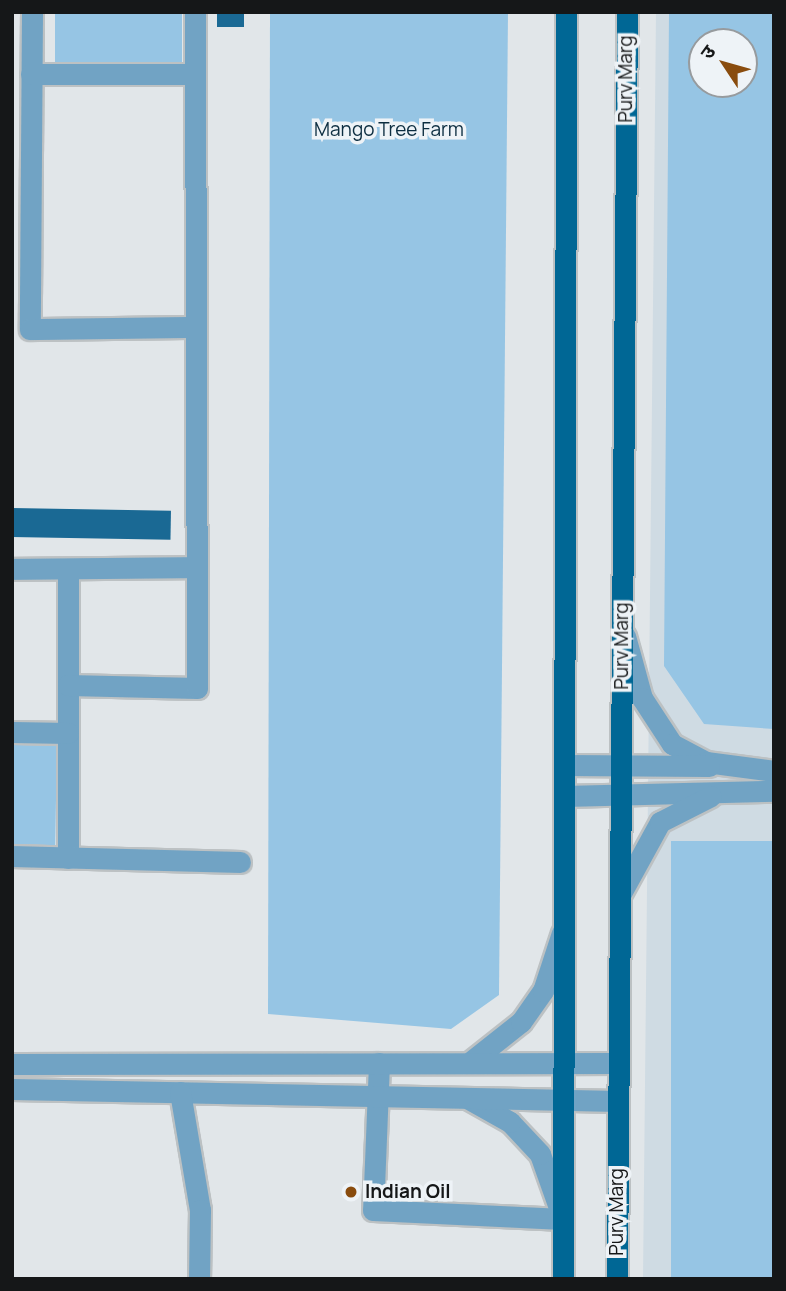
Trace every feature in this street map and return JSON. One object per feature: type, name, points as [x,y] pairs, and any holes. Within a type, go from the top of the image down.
[{"type":"main road","points":[[563,1279],[566,12]]},
{"type":"main road","name":"Purv Marg","points":[[617,1279],[627,12]]},
{"type":"street","points":[[32,12],[32,74],[21,241],[30,329],[195,327]]},
{"type":"street","points":[[68,685],[197,688],[195,12]]},
{"type":"street","points":[[32,74],[195,74]]},
{"type":"street","points":[[12,569],[196,567]]},
{"type":"street","points":[[68,569],[68,858]]},
{"type":"street","points":[[622,624],[642,698],[672,744],[706,762],[774,771]]},
{"type":"street","points":[[12,732],[68,733]]},
{"type":"street","points":[[564,765],[737,766]]},
{"type":"street","points":[[620,894],[660,821],[698,800],[733,790]]},
{"type":"street","points":[[564,796],[774,791]]},
{"type":"street","points":[[12,856],[240,862]]},
{"type":"street","points":[[469,1063],[521,1022],[542,991],[564,928]]},
{"type":"street","points":[[379,1063],[373,1210],[563,1219],[540,1154],[510,1122],[467,1098]]},
{"type":"street","points":[[12,1064],[618,1063]]},
{"type":"street","points":[[12,1089],[618,1101]]},
{"type":"street","points":[[180,1093],[200,1210],[199,1279]]},
{"type":"shaded area","points":[[656,12],[774,12],[774,1279],[643,1279]]},
{"type":"green space","points":[[55,12],[182,12],[182,62],[55,62]]},
{"type":"green space","name":"Mango Tree Farm","points":[[270,12],[508,12],[499,995],[451,1029],[268,1014]]},
{"type":"green space","points":[[669,12],[774,12],[774,729],[704,724],[664,666]]},
{"type":"green space","points":[[12,742],[57,743],[55,847],[12,846]]},
{"type":"green space","points":[[671,841],[774,841],[774,1279],[671,1279]]},
{"type":"building","points":[[217,12],[244,12],[244,27],[217,27]]},
{"type":"building","points":[[12,508],[171,511],[170,540],[12,537]]},
{"type":"place","name":"Indian Oil","points":[[351,1192]]}]
